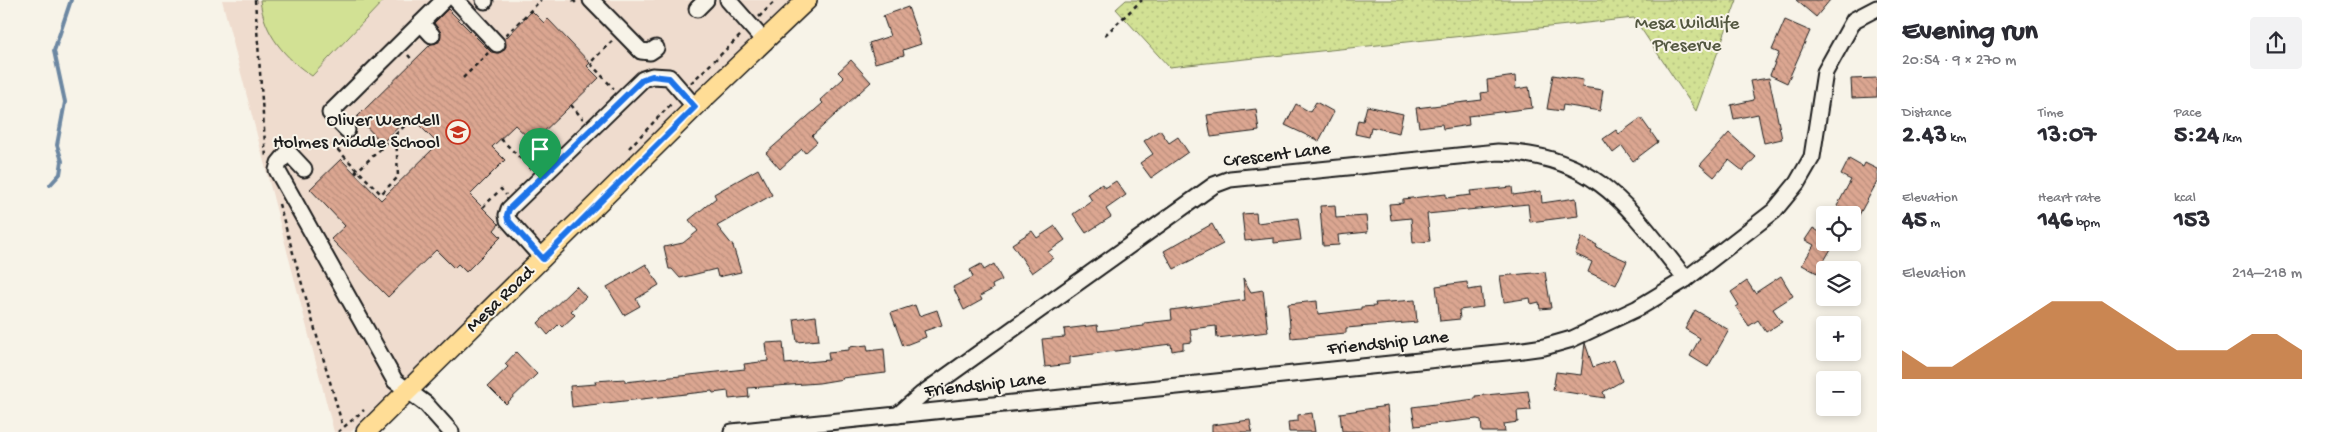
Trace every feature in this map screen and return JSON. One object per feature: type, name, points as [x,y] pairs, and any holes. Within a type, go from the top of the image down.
[{"type":"main road","name":"Mesa Road","points":[[366,432],[695,107],[807,0]]},
{"type":"street","points":[[347,130],[330,113],[444,0]]},
{"type":"street","points":[[456,0],[497,44]]},
{"type":"street","points":[[728,0],[765,42]]},
{"type":"street","points":[[586,3],[622,31],[641,51],[650,52],[656,48]]},
{"type":"street","name":"Friendship Lane","points":[[732,432],[1544,347],[1572,339],[1638,308],[1686,279],[1774,211],[1797,183],[1812,157],[1825,72],[1854,20],[1877,8]]},
{"type":"street","points":[[421,23],[432,35]]},
{"type":"street","points":[[543,259],[508,220],[509,209],[643,79],[652,76],[669,78],[695,107]]},
{"type":"street","points":[[304,170],[288,152],[279,163],[277,170],[395,380],[407,392],[426,404],[451,432]]},
{"type":"street","name":"Crescent Lane","points":[[898,415],[922,394],[1214,185],[1230,179],[1498,152],[1521,153],[1570,166],[1611,191],[1630,209],[1686,279]]},
{"type":"path","points":[[573,0],[586,3]]},
{"type":"path","points":[[1105,35],[1142,0]]},
{"type":"path","points":[[609,96],[616,90],[590,63],[622,31]]},
{"type":"path","points":[[571,105],[585,120],[578,126]]},
{"type":"path","points":[[355,173],[413,118]]},
{"type":"path","points":[[332,144],[381,194],[398,177],[396,133]]},
{"type":"path","points":[[501,139],[533,171],[538,166]]},
{"type":"path","points":[[533,142],[547,157]]},
{"type":"path","points":[[542,162],[554,151]]},
{"type":"path","points":[[388,187],[391,190]]},
{"type":"path","points":[[483,207],[502,189],[507,196],[513,190]]},
{"type":"shaded area","name":"Oliver Wendell Holmes Middle School","points":[[222,0],[795,0],[351,432],[334,432]]},
{"type":"green space","points":[[260,0],[384,0],[312,76],[293,61],[277,44],[266,24]]},
{"type":"green space","name":"Mesa Wildlife Preserve","points":[[1126,0],[1737,0],[1696,111],[1634,18],[1169,67],[1116,9]]},
{"type":"building","points":[[1796,0],[1830,0],[1816,17]]},
{"type":"building","points":[[908,7],[921,44],[903,50],[904,55],[875,63],[869,43],[890,36],[883,16]]},
{"type":"building","points":[[448,9],[491,52],[499,53],[506,47],[505,39],[532,11],[544,23],[548,19],[590,63],[587,66],[599,78],[533,142],[515,125],[492,147],[505,160],[470,195],[499,224],[494,230],[501,237],[466,272],[458,264],[454,268],[436,250],[388,297],[331,239],[345,226],[310,189],[341,159],[381,200],[438,144],[410,116],[382,143],[357,117],[431,44],[439,42],[441,33],[434,23]]},
{"type":"building","points":[[1785,20],[1810,31],[1787,83],[1770,75],[1779,53],[1772,50]]},
{"type":"building","points":[[851,60],[871,82],[812,136],[817,142],[805,153],[802,149],[780,169],[766,153],[823,103],[820,100],[844,78],[838,72]]},
{"type":"building","points":[[1553,75],[1583,80],[1582,87],[1603,90],[1600,111],[1563,105],[1562,111],[1547,109]]},
{"type":"building","points":[[1515,76],[1516,89],[1529,87],[1532,108],[1468,116],[1469,125],[1443,129],[1442,124],[1419,127],[1416,108],[1482,100],[1481,93],[1488,92],[1487,80]]},
{"type":"building","points":[[1769,78],[1782,139],[1764,143],[1758,114],[1734,119],[1731,105],[1754,100],[1750,81]]},
{"type":"building","points":[[1877,78],[1877,97],[1852,98],[1851,79]]},
{"type":"building","points":[[1316,102],[1334,112],[1319,141],[1285,125],[1296,104],[1310,112]]},
{"type":"building","points":[[1367,106],[1403,114],[1399,133],[1371,127],[1369,137],[1355,134],[1358,120],[1363,121]]},
{"type":"building","points":[[1256,109],[1259,131],[1211,137],[1207,115]]},
{"type":"building","points":[[1641,118],[1658,142],[1633,161],[1622,146],[1613,153],[1603,139],[1616,130],[1619,134]]},
{"type":"building","points":[[1160,130],[1169,143],[1178,137],[1188,152],[1151,178],[1140,163],[1153,154],[1144,141]]},
{"type":"building","points":[[1729,133],[1756,157],[1743,171],[1729,160],[1714,177],[1700,165]]},
{"type":"building","points":[[1849,159],[1863,167],[1865,163],[1877,169],[1877,182],[1861,211],[1861,206],[1837,206],[1851,180],[1841,175]]},
{"type":"building","points":[[758,169],[772,195],[717,226],[733,246],[741,272],[718,277],[716,269],[680,278],[672,269],[669,269],[664,247],[683,243],[698,231],[689,220],[716,198],[714,194]]},
{"type":"building","points":[[1116,181],[1126,195],[1106,209],[1111,217],[1086,233],[1073,214],[1092,201],[1088,194],[1102,184],[1105,188]]},
{"type":"building","points":[[1512,187],[1513,195],[1541,191],[1542,203],[1576,198],[1578,216],[1530,222],[1528,204],[1427,214],[1430,241],[1413,243],[1411,218],[1391,220],[1389,204],[1403,203],[1403,199],[1446,194],[1446,198],[1471,195],[1470,191]]},
{"type":"building","points":[[1335,205],[1336,218],[1366,216],[1368,232],[1338,235],[1339,245],[1323,246],[1320,206]]},
{"type":"building","points":[[1256,213],[1257,223],[1298,218],[1301,240],[1274,243],[1274,238],[1245,241],[1242,214]]},
{"type":"building","points":[[1212,224],[1223,244],[1174,269],[1164,251]]},
{"type":"building","points":[[1055,226],[1065,240],[1048,252],[1053,258],[1032,273],[1012,244],[1032,231],[1037,238]]},
{"type":"building","points":[[1813,228],[1816,230],[1816,251],[1830,251],[1824,261],[1816,261],[1816,272],[1802,265],[1814,245],[1805,240]]},
{"type":"building","points":[[1582,237],[1597,245],[1596,247],[1627,261],[1616,285],[1588,272],[1592,262],[1575,254]]},
{"type":"building","points":[[646,264],[659,285],[636,299],[640,306],[624,315],[607,287]]},
{"type":"building","points":[[981,264],[984,270],[994,264],[1002,280],[992,285],[993,289],[980,296],[982,300],[964,310],[953,287],[973,277],[970,270]]},
{"type":"building","points":[[1545,272],[1551,308],[1540,309],[1539,302],[1531,304],[1530,298],[1504,302],[1500,276]]},
{"type":"building","points":[[1781,276],[1793,296],[1773,309],[1782,322],[1766,332],[1758,320],[1749,326],[1736,307],[1739,305],[1731,292],[1747,281],[1755,293]]},
{"type":"building","points":[[1243,278],[1251,292],[1263,290],[1268,332],[1217,338],[1216,326],[1190,329],[1192,342],[1183,343],[1183,349],[1172,351],[1171,344],[1131,349],[1070,357],[1070,364],[1045,367],[1042,339],[1065,337],[1064,329],[1097,325],[1098,331],[1144,326],[1144,323],[1172,320],[1171,310],[1245,300]]},
{"type":"building","points":[[1467,282],[1468,290],[1481,288],[1483,307],[1459,310],[1460,319],[1440,321],[1436,286]]},
{"type":"building","points":[[576,286],[586,297],[571,311],[575,315],[562,327],[559,324],[548,335],[538,323]]},
{"type":"building","points":[[1415,300],[1417,322],[1346,328],[1346,333],[1291,338],[1288,304],[1317,301],[1318,314],[1361,309],[1361,307],[1376,306],[1375,303]]},
{"type":"building","points":[[915,305],[919,316],[937,310],[942,325],[924,331],[926,337],[903,346],[891,313]]},
{"type":"building","points":[[1695,310],[1729,330],[1708,367],[1690,356],[1700,338],[1685,329]]},
{"type":"building","points":[[816,316],[819,340],[797,342],[794,319]]},
{"type":"building","points":[[783,342],[785,364],[829,360],[828,352],[849,350],[849,347],[867,345],[868,351],[884,349],[886,373],[842,378],[819,383],[748,388],[749,397],[729,399],[728,391],[713,393],[712,391],[572,407],[570,386],[596,384],[595,381],[625,379],[625,382],[745,369],[744,364],[768,361],[766,343]]},
{"type":"building","points":[[1585,343],[1593,367],[1614,360],[1622,381],[1603,392],[1605,398],[1553,390],[1556,372],[1581,375]]},
{"type":"building","points":[[516,352],[537,374],[506,404],[488,386],[508,367],[505,364]]},
{"type":"building","points":[[1528,391],[1531,410],[1517,411],[1518,422],[1504,424],[1505,432],[1482,432],[1481,420],[1477,419],[1415,426],[1412,407],[1475,399],[1475,396]]},
{"type":"building","points":[[1387,406],[1390,432],[1342,431],[1340,413]]},
{"type":"building","points":[[1312,413],[1315,432],[1289,432],[1288,422],[1298,421],[1298,415]]},
{"type":"building","points":[[1250,420],[1252,432],[1212,432],[1212,425]]},
{"type":"waterway","points":[[50,185],[60,174],[62,161],[57,145],[65,102],[54,51],[71,0]]},
{"type":"place","name":"Oliver Wendell Holmes Middle School","points":[[458,132]]},
{"type":"route","points":[[652,76],[669,78],[695,107],[543,259],[508,220],[507,215],[509,209],[540,179],[643,79],[652,76]]}]
